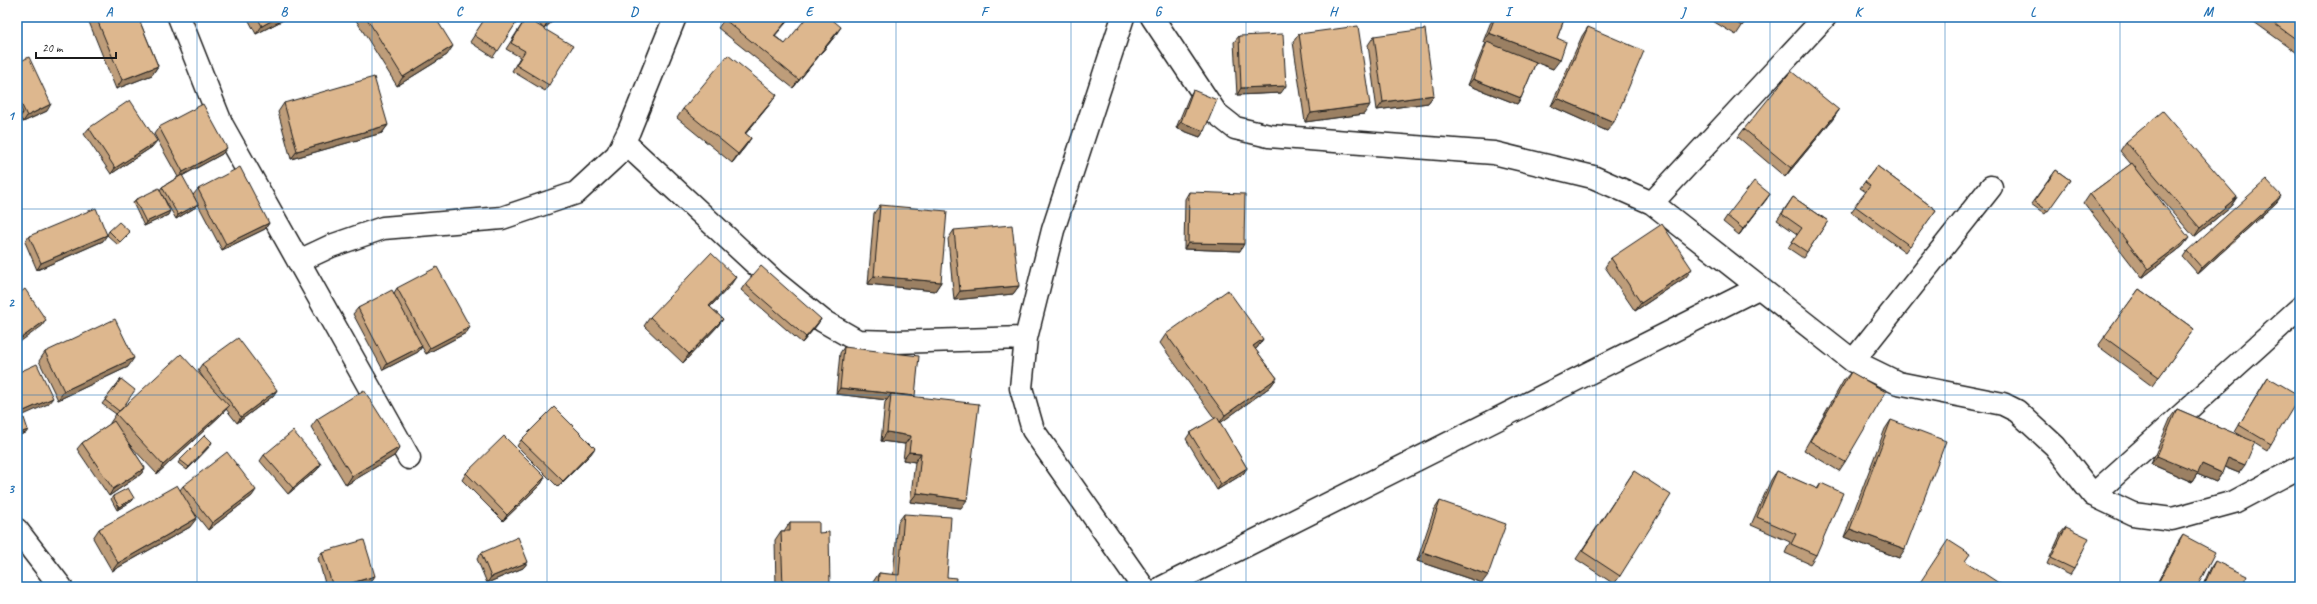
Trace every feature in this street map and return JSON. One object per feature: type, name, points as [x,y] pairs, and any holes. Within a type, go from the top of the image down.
[{"type":"street","points":[[179,17],[222,126],[410,458]]},
{"type":"street","points":[[298,260],[331,246],[383,228],[502,218],[576,193],[616,155],[624,142],[675,17]]},
{"type":"street","points":[[1123,17],[1053,230],[1026,338],[1021,388],[1033,430],[1143,587]]},
{"type":"street","points":[[1152,17],[1216,113],[1235,128],[1269,136],[1494,153],[1593,177],[1652,203],[1758,288],[1853,361],[1898,383],[1935,392],[2003,404],[2017,411],[2055,446],[2094,495],[2133,514],[2172,519],[2234,502],[2300,467]]},
{"type":"street","points":[[1652,203],[1825,17]]},
{"type":"street","points":[[624,142],[775,282],[823,321],[858,341],[896,342],[1026,338]]},
{"type":"street","points":[[1853,361],[1991,187]]},
{"type":"street","points":[[1163,587],[1758,288]]},
{"type":"street","points":[[2094,495],[2300,308]]},
{"type":"street","points":[[17,530],[61,587]]},
{"type":"building","points":[[96,17],[138,17],[158,66],[122,80]]},
{"type":"building","points":[[257,17],[278,17],[262,26]]},
{"type":"building","points":[[366,17],[435,17],[453,46],[403,77]]},
{"type":"building","points":[[486,17],[520,17],[498,51],[474,35]]},
{"type":"building","points":[[543,17],[554,17],[548,22]]},
{"type":"building","points":[[726,17],[790,17],[774,36],[785,44],[807,17],[829,17],[841,27],[799,80],[724,19]]},
{"type":"building","points":[[1495,17],[1565,17],[1557,38],[1566,42],[1560,60],[1489,33]]},
{"type":"building","points":[[1727,17],[1748,17],[1742,26]]},
{"type":"building","points":[[2265,17],[2300,17],[2300,42]]},
{"type":"building","points":[[526,18],[573,46],[549,85],[516,65],[525,51],[511,43]]},
{"type":"building","points":[[1358,26],[1370,105],[1311,113],[1299,34]]},
{"type":"building","points":[[1588,27],[1644,51],[1614,122],[1557,98]]},
{"type":"building","points":[[1425,29],[1434,95],[1383,102],[1374,36]]},
{"type":"building","points":[[1283,34],[1286,86],[1241,88],[1239,36]]},
{"type":"building","points":[[1487,42],[1536,62],[1521,98],[1473,79]]},
{"type":"building","points":[[728,55],[777,95],[745,133],[751,138],[738,154],[683,109]]},
{"type":"building","points":[[29,57],[51,104],[27,116],[17,95],[17,63]]},
{"type":"building","points":[[1791,71],[1839,110],[1791,168],[1744,129]]},
{"type":"building","points":[[374,77],[388,125],[297,151],[284,103]]},
{"type":"building","points":[[1193,90],[1217,100],[1204,131],[1181,122]]},
{"type":"building","points":[[17,99],[23,113],[17,116]]},
{"type":"building","points":[[130,100],[157,141],[115,168],[89,128]]},
{"type":"building","points":[[203,104],[227,148],[183,172],[159,127]]},
{"type":"building","points":[[2163,111],[2237,197],[2200,228],[2126,142]]},
{"type":"building","points":[[2132,163],[2189,238],[2148,269],[2090,194]]},
{"type":"building","points":[[1877,166],[1936,210],[1910,246],[1855,206],[1870,186],[1865,182]]},
{"type":"building","points":[[240,167],[269,223],[226,244],[198,189]]},
{"type":"building","points":[[2056,170],[2070,180],[2048,211],[2034,201]]},
{"type":"building","points":[[182,175],[198,204],[178,215],[162,187]]},
{"type":"building","points":[[2266,180],[2281,196],[2202,268],[2187,251]]},
{"type":"building","points":[[1754,181],[1770,194],[1743,229],[1727,216]]},
{"type":"building","points":[[159,188],[170,211],[146,222],[135,200]]},
{"type":"building","points":[[1189,192],[1245,194],[1244,244],[1188,243]]},
{"type":"building","points":[[1793,197],[1828,221],[1807,252],[1792,242],[1802,228],[1782,214]]},
{"type":"building","points":[[880,205],[947,211],[941,282],[874,276]]},
{"type":"building","points":[[96,208],[107,235],[41,263],[29,236]]},
{"type":"building","points":[[119,222],[130,232],[120,242],[109,231]]},
{"type":"building","points":[[1662,224],[1692,269],[1641,303],[1611,258]]},
{"type":"building","points":[[1012,225],[1019,286],[960,291],[954,230]]},
{"type":"building","points":[[711,253],[736,277],[709,306],[723,319],[689,354],[650,317]]},
{"type":"building","points":[[761,266],[821,319],[806,337],[745,284]]},
{"type":"building","points":[[437,267],[470,327],[430,348],[397,288]]},
{"type":"building","points":[[25,289],[46,320],[17,341],[17,295]]},
{"type":"building","points":[[2139,289],[2194,329],[2159,377],[2104,337]]},
{"type":"building","points":[[392,290],[422,346],[387,364],[358,308]]},
{"type":"building","points":[[1228,290],[1263,339],[1253,346],[1277,378],[1225,415],[1166,334]]},
{"type":"building","points":[[115,319],[134,358],[64,391],[45,352]]},
{"type":"building","points":[[238,338],[277,390],[241,417],[202,364]]},
{"type":"building","points":[[844,347],[919,356],[915,396],[840,388]]},
{"type":"building","points":[[181,354],[229,406],[163,465],[116,414]]},
{"type":"building","points":[[37,364],[53,398],[17,414],[17,373]]},
{"type":"building","points":[[1851,372],[1886,392],[1845,462],[1810,441]]},
{"type":"building","points":[[2268,377],[2300,396],[2271,444],[2239,425]]},
{"type":"building","points":[[121,379],[135,390],[119,411],[105,400]]},
{"type":"building","points":[[364,390],[400,447],[352,476],[317,419]]},
{"type":"building","points":[[891,394],[979,404],[967,500],[917,493],[921,453],[909,452],[911,436],[887,432]]},
{"type":"building","points":[[554,407],[595,448],[563,481],[521,440]]},
{"type":"building","points":[[2177,409],[2255,442],[2245,465],[2228,458],[2222,473],[2202,464],[2198,473],[2157,456]]},
{"type":"building","points":[[1217,417],[1247,468],[1221,484],[1190,433]]},
{"type":"building","points":[[24,418],[28,430],[17,434],[17,420]]},
{"type":"building","points":[[1891,420],[1946,441],[1905,549],[1850,529]]},
{"type":"building","points":[[114,421],[145,468],[113,489],[82,443]]},
{"type":"building","points":[[293,431],[321,464],[293,488],[264,455]]},
{"type":"building","points":[[205,435],[212,442],[189,467],[180,460]]},
{"type":"building","points":[[504,436],[545,477],[507,515],[466,473]]},
{"type":"building","points":[[227,452],[256,490],[212,523],[183,486]]},
{"type":"building","points":[[1634,471],[1671,495],[1620,576],[1582,551]]},
{"type":"building","points":[[1777,471],[1818,489],[1821,483],[1843,493],[1816,555],[1791,544],[1796,534],[1757,517]]},
{"type":"building","points":[[177,485],[197,518],[118,563],[99,529]]},
{"type":"building","points":[[128,488],[134,498],[119,507],[113,496]]},
{"type":"building","points":[[1440,501],[1506,524],[1488,575],[1423,552]]},
{"type":"building","points":[[904,514],[951,517],[947,577],[956,578],[955,587],[878,587],[879,573],[899,575]]},
{"type":"building","points":[[790,522],[819,522],[819,533],[829,532],[830,587],[783,587],[781,531],[790,531]]},
{"type":"building","points":[[2066,527],[2089,538],[2074,569],[2051,558]]},
{"type":"building","points":[[2183,535],[2215,552],[2197,587],[2156,587]]},
{"type":"building","points":[[518,537],[528,562],[491,577],[481,553]]},
{"type":"building","points":[[364,540],[375,576],[338,587],[333,587],[322,552]]},
{"type":"building","points":[[1948,540],[1970,554],[1965,561],[2005,587],[1917,587]]},
{"type":"building","points":[[2215,561],[2247,576],[2242,587],[2203,587]]},
{"type":"building","points":[[2252,580],[2266,587],[2248,587]]}]
